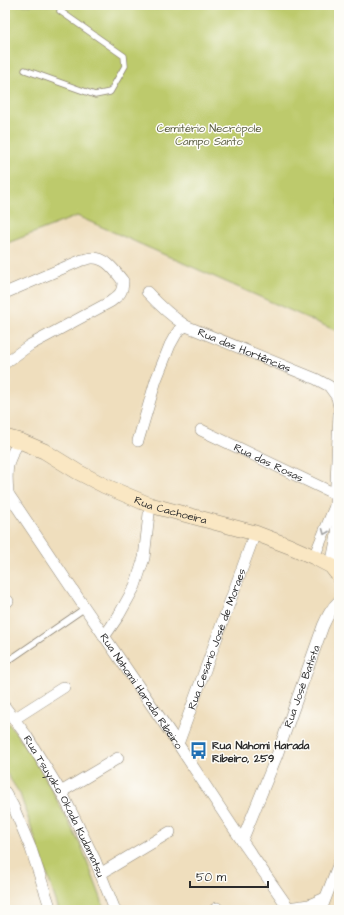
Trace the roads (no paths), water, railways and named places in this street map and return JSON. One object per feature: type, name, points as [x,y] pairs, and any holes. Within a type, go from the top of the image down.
[{"type":"main road","name":"Rua Cachoeira","points":[[5,437],[20,441],[44,451],[78,472],[105,486],[150,505],[255,533],[314,558],[335,571]]},
{"type":"street","points":[[5,293],[82,260],[92,258],[107,262],[123,281],[123,288],[120,293],[110,302],[30,345],[5,362]]},
{"type":"street","name":"Rua das Hortências","points":[[147,292],[186,326],[316,379],[328,386],[337,397],[339,407]]},
{"type":"street","points":[[138,440],[156,380],[170,345],[179,330],[186,326]]},
{"type":"street","points":[[314,558],[335,506],[339,413]]},
{"type":"street","name":"Rua das Rosas","points":[[201,430],[336,494]]},
{"type":"street","name":"Rua Nahomi Harada Ribeiro","points":[[20,441],[10,457],[7,467],[6,491],[178,744],[242,842],[289,909]]},
{"type":"street","points":[[104,636],[119,615],[135,586],[140,572],[144,558],[150,505]]},
{"type":"street","points":[[335,506],[338,513],[335,571]]},
{"type":"street","name":"Rua Cesário José de Moraes","points":[[178,744],[255,533]]},
{"type":"street","name":"Rua José Batista","points":[[242,842],[277,755],[323,626],[334,605],[339,601]]},
{"type":"street","points":[[14,719],[64,687]]},
{"type":"street","name":"Rua Tsuyako Okada Kudamatsu","points":[[5,707],[26,735],[61,792],[95,860],[115,910]]},
{"type":"street","points":[[61,792],[118,758]]},
{"type":"street","points":[[5,792],[13,806],[31,849],[51,910]]},
{"type":"street","points":[[100,874],[170,832]]},
{"type":"street","points":[[321,910],[339,863]]},
{"type":"street","points":[[289,909],[309,905],[325,898]]},
{"type":"lane","points":[[25,70],[94,95],[110,92],[125,66],[124,56],[60,11]]},
{"type":"lane","points":[[5,663],[85,608]]},
{"type":"place","name":"Rua Nahomi Harada Ribeiro, 259","points":[[199,751]]},
{"type":"park label","name":"Cemitério Necrópole Campo Santo","points":[[209,134]]}]
